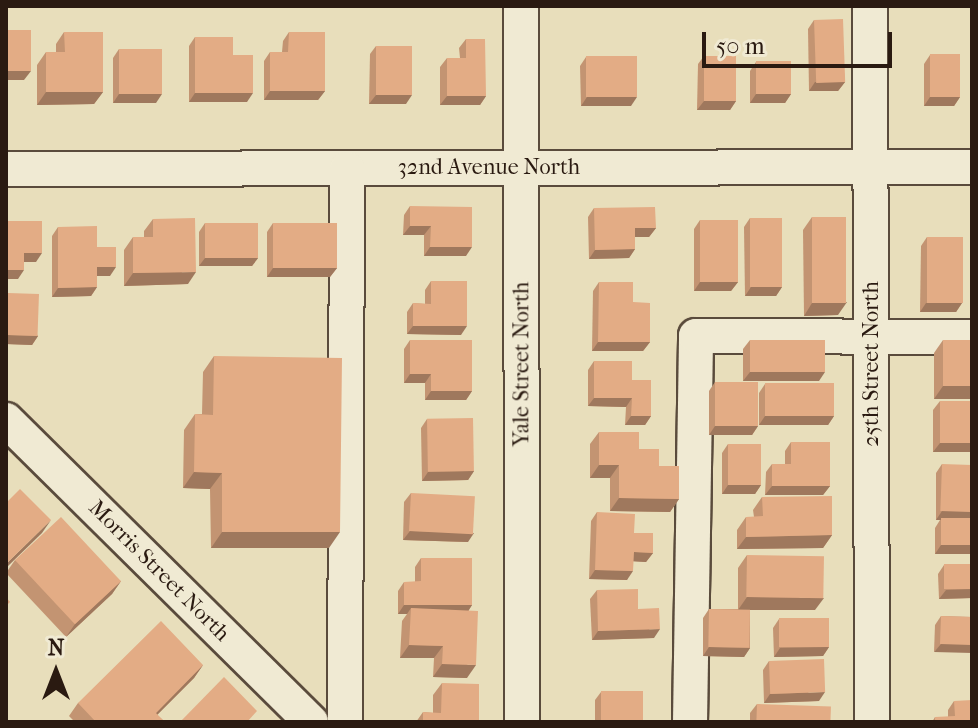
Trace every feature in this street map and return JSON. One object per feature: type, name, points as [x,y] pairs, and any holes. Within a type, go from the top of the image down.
[{"type":"street","name":"Yale Street North","points":[[521,6],[522,722]]},
{"type":"street","name":"25th Street North","points":[[870,6],[872,722]]},
{"type":"street","name":"32nd Avenue North","points":[[6,169],[972,167]]},
{"type":"street","points":[[345,722],[347,169]]},
{"type":"street","points":[[690,722],[696,336],[972,337]]},
{"type":"street","name":"Morris Street North","points":[[6,420],[311,722]]},
{"type":"building","points":[[843,19],[845,82],[816,83],[814,20]]},
{"type":"building","points":[[6,30],[31,30],[31,71],[6,71]]},
{"type":"building","points":[[64,32],[103,32],[103,92],[46,92],[46,52],[65,52]]},
{"type":"building","points":[[289,32],[325,32],[325,91],[270,91],[270,52],[288,52]]},
{"type":"building","points":[[195,37],[233,37],[233,55],[253,55],[253,93],[195,93]]},
{"type":"building","points":[[466,39],[485,39],[486,96],[447,96],[447,58],[466,58]]},
{"type":"building","points":[[376,46],[412,46],[412,95],[376,95]]},
{"type":"building","points":[[119,49],[162,49],[162,94],[119,94]]},
{"type":"building","points":[[930,54],[960,54],[960,97],[930,97]]},
{"type":"building","points":[[586,56],[637,56],[637,97],[586,97]]},
{"type":"building","points":[[704,56],[736,56],[736,101],[704,101]]},
{"type":"building","points":[[756,61],[791,61],[791,94],[756,94]]},
{"type":"building","points":[[410,206],[472,207],[472,247],[430,247],[431,226],[410,226]]},
{"type":"building","points":[[655,207],[656,228],[635,228],[635,249],[595,250],[594,208]]},
{"type":"building","points":[[812,217],[846,217],[846,303],[812,303]]},
{"type":"building","points":[[195,218],[196,272],[133,273],[133,237],[153,237],[153,219]]},
{"type":"building","points":[[750,218],[782,218],[782,287],[750,287]]},
{"type":"building","points":[[700,220],[738,220],[738,282],[700,282]]},
{"type":"building","points":[[6,221],[42,221],[42,253],[24,253],[24,270],[6,270]]},
{"type":"building","points":[[205,223],[258,223],[258,258],[205,258]]},
{"type":"building","points":[[273,223],[337,223],[337,268],[273,268]]},
{"type":"building","points":[[97,226],[97,247],[116,247],[116,267],[97,267],[97,287],[58,288],[58,227]]},
{"type":"building","points":[[927,237],[963,237],[963,303],[927,303]]},
{"type":"building","points":[[431,281],[467,281],[467,326],[413,326],[413,303],[431,304]]},
{"type":"building","points":[[599,282],[633,282],[633,302],[650,303],[650,342],[598,342]]},
{"type":"building","points":[[8,293],[39,294],[38,336],[7,335]]},
{"type":"building","points":[[410,340],[472,340],[472,391],[431,391],[431,374],[410,374]]},
{"type":"building","points":[[750,340],[825,340],[825,372],[750,372]]},
{"type":"building","points":[[943,340],[972,340],[972,386],[943,386]]},
{"type":"building","points":[[214,356],[342,358],[340,532],[222,532],[222,473],[194,472],[195,414],[213,415]]},
{"type":"building","points":[[594,361],[632,361],[632,380],[651,380],[651,416],[631,416],[632,398],[594,398]]},
{"type":"building","points":[[715,382],[758,382],[758,426],[715,426]]},
{"type":"building","points":[[765,383],[834,383],[834,416],[765,416]]},
{"type":"building","points":[[940,401],[972,401],[972,443],[940,443]]},
{"type":"building","points":[[473,418],[474,471],[428,472],[427,419]]},
{"type":"building","points":[[599,432],[639,432],[639,449],[659,449],[659,466],[679,466],[679,499],[619,498],[619,465],[599,465]]},
{"type":"building","points":[[791,442],[830,442],[830,486],[772,486],[772,464],[791,464]]},
{"type":"building","points":[[728,444],[761,444],[761,485],[728,485]]},
{"type":"building","points":[[942,464],[972,465],[970,512],[940,511]]},
{"type":"building","points":[[20,489],[51,520],[6,564],[6,503]]},
{"type":"building","points":[[411,493],[475,496],[473,534],[409,531]]},
{"type":"building","points":[[832,496],[832,535],[746,537],[746,517],[763,516],[762,497]]},
{"type":"building","points":[[597,512],[635,514],[634,533],[653,533],[653,553],[634,552],[633,571],[595,570]]},
{"type":"building","points":[[61,517],[121,581],[75,624],[15,560]]},
{"type":"building","points":[[941,518],[972,518],[972,545],[941,545]]},
{"type":"building","points":[[747,555],[824,556],[823,598],[746,597]]},
{"type":"building","points":[[421,558],[472,558],[472,605],[404,605],[404,582],[421,581]]},
{"type":"building","points":[[944,564],[972,564],[972,589],[944,589]]},
{"type":"building","points":[[638,589],[638,609],[659,608],[660,629],[598,631],[597,590]]},
{"type":"building","points":[[411,608],[478,611],[476,665],[442,664],[443,646],[409,645]]},
{"type":"building","points":[[709,609],[750,610],[749,648],[708,647]]},
{"type":"building","points":[[941,616],[972,617],[971,645],[940,644]]},
{"type":"building","points":[[779,618],[829,618],[829,647],[779,647]]},
{"type":"building","points":[[161,621],[203,665],[156,713],[165,722],[96,722],[78,703]]},
{"type":"building","points":[[824,659],[825,692],[770,694],[769,661]]},
{"type":"building","points":[[224,677],[257,711],[247,722],[180,722]]},
{"type":"building","points":[[442,683],[479,684],[479,722],[423,722],[423,712],[441,713]]},
{"type":"building","points":[[601,691],[643,691],[643,722],[601,722]]},
{"type":"building","points":[[972,700],[972,722],[935,722],[935,717],[955,716],[954,701]]},
{"type":"building","points":[[757,704],[831,707],[830,722],[756,722]]}]
